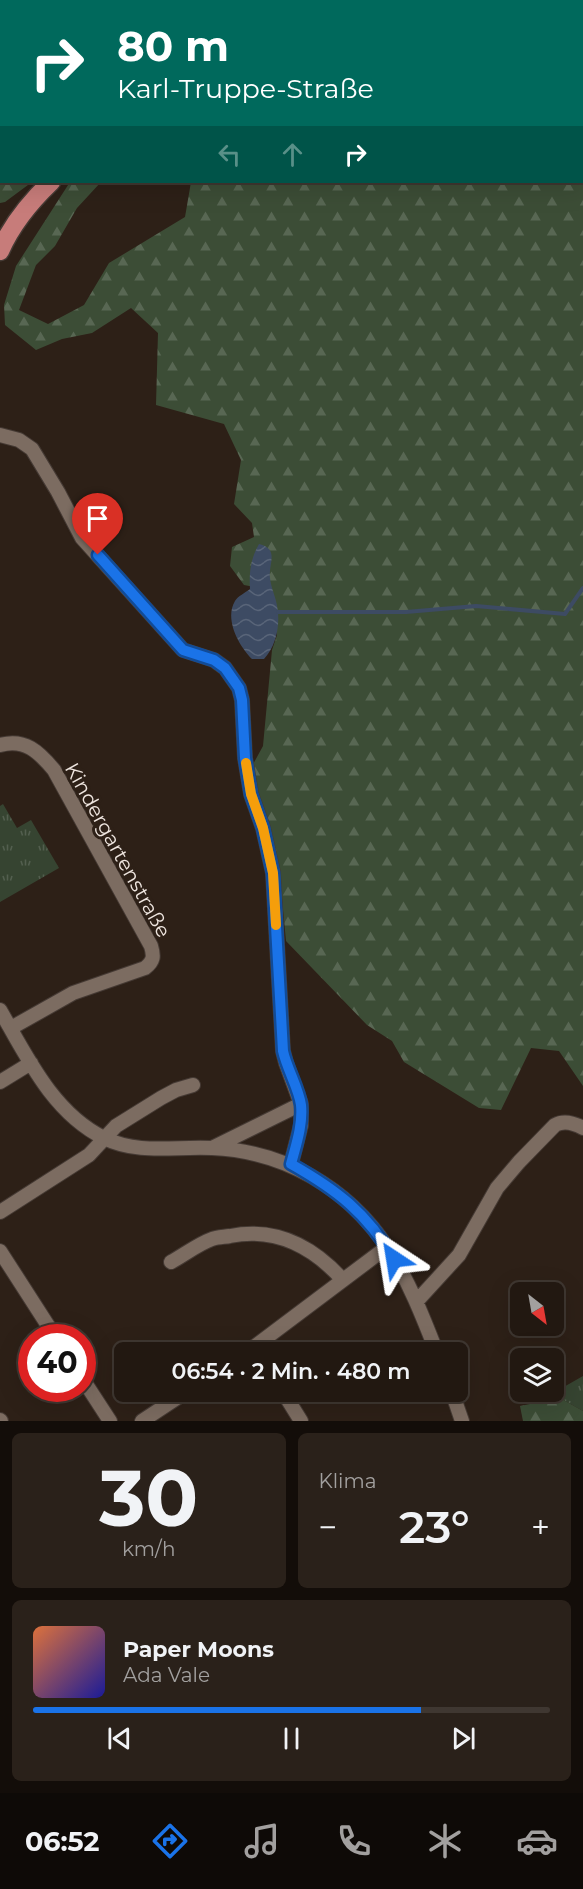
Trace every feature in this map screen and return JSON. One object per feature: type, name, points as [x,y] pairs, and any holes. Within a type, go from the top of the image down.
[{"type":"main road","points":[[0,251],[21,214],[50,183]]},
{"type":"street","points":[[0,435],[19,440],[32,449],[82,538],[183,650],[214,660],[225,668],[239,688],[242,700],[245,758],[251,794],[263,828],[273,873],[283,1051],[301,1104],[301,1125],[291,1164]]},
{"type":"street","name":"Kindergartenstraße","points":[[0,745],[13,742],[22,743],[36,751],[54,770],[151,946],[153,956],[152,962],[145,968],[73,993],[11,1028]]},
{"type":"street","points":[[0,1010],[46,1086],[82,1125],[105,1138],[127,1146],[149,1149],[212,1148],[245,1152],[291,1164],[342,1196],[369,1223],[387,1247],[416,1302],[433,1342]]},
{"type":"street","points":[[0,1082],[31,1063]]},
{"type":"street","points":[[0,1212],[89,1155],[116,1126],[161,1098],[193,1085]]},
{"type":"street","points":[[212,1148],[301,1104]]},
{"type":"street","points":[[416,1302],[459,1255],[497,1188],[519,1162],[560,1122],[583,1128]]},
{"type":"street","points":[[171,1262],[211,1239],[245,1233],[278,1236],[311,1251],[342,1279]]},
{"type":"street","points":[[264,1342],[342,1279],[387,1247]]},
{"type":"street","points":[[0,1251],[48,1324]]},
{"type":"street","points":[[96,1400],[110,1421]]},
{"type":"street","points":[[142,1421],[171,1402]]},
{"type":"street","points":[[289,1402],[301,1421]]},
{"type":"street","points":[[455,1402],[462,1421]]},
{"type":"green space","points":[[0,183],[31,183],[5,202],[0,203]]},
{"type":"green space","points":[[69,183],[100,183],[77,208],[55,246],[36,265],[19,310],[48,324],[84,305],[109,263],[185,217],[191,183],[583,183],[583,1086],[559,1051],[531,1048],[501,1110],[479,1108],[404,1062],[392,1041],[367,1025],[286,941],[280,878],[251,768],[263,746],[272,650],[277,635],[266,589],[244,585],[230,566],[232,547],[254,537],[252,523],[234,504],[241,460],[224,424],[156,405],[158,333],[131,308],[92,333],[62,339],[36,350],[5,325],[4,305],[16,266]]},
{"type":"green space","points":[[3,804],[17,828],[31,820],[59,868],[0,902],[0,806]]},
{"type":"green space","points":[[583,1376],[583,1411],[564,1400],[564,1387]]},
{"type":"green space","points":[[564,1400],[583,1411],[583,1421],[523,1421],[520,1406]]},
{"type":"water","points":[[259,544],[269,549],[271,553],[270,578],[278,624],[269,653],[264,659],[252,659],[234,632],[231,616],[235,601],[250,589],[251,565]]},
{"type":"waterway","points":[[278,612],[406,612],[476,606],[565,614],[583,588]]},
{"type":"slow traffic","points":[[246,763],[251,794],[263,828],[273,873],[276,925]]},
{"type":"route","points":[[98,555],[183,650],[214,660],[225,668],[239,688],[242,700],[245,758],[251,794],[263,828],[273,873],[283,1051],[301,1104],[301,1125],[291,1164],[342,1196],[369,1223],[394,1259]]}]
